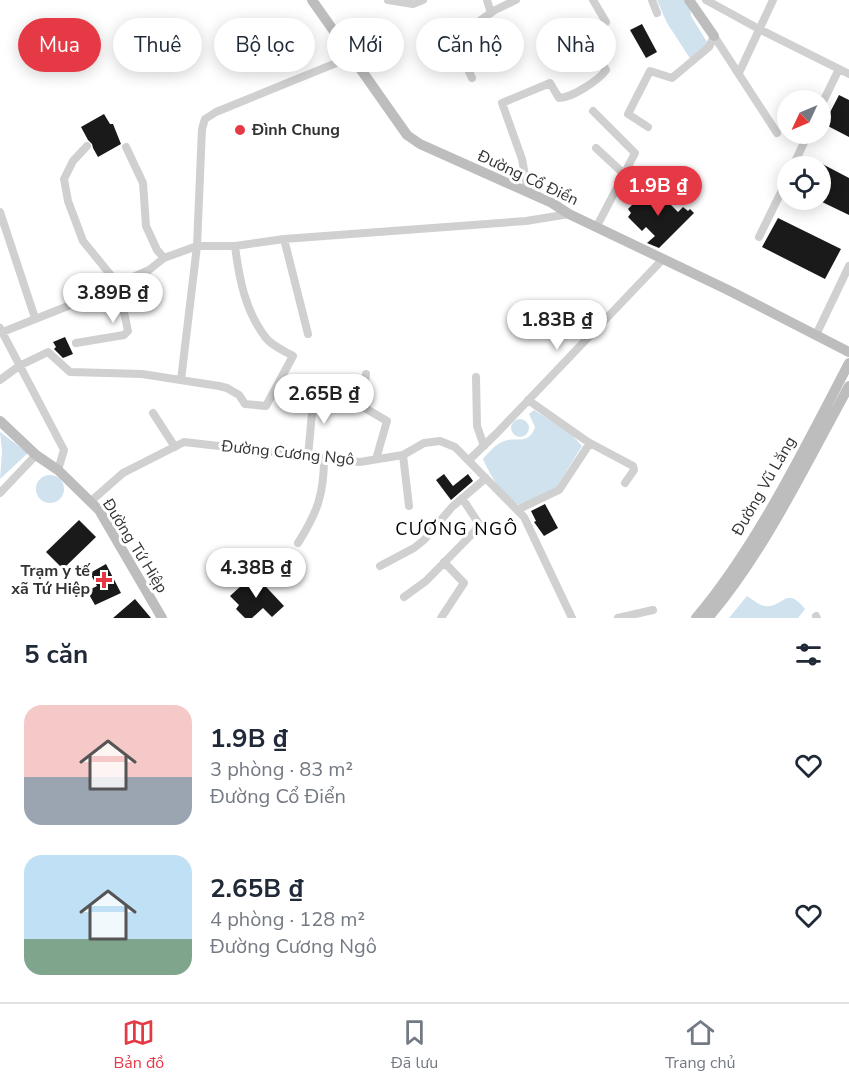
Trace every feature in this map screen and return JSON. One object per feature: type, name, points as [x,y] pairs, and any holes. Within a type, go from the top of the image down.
[{"type":"street","name":"Đường Cổ Điển","points":[[312,0],[327,22]]},
{"type":"street","points":[[388,0],[413,4],[423,0]]},
{"type":"street","points":[[487,0],[491,13]]},
{"type":"street","points":[[472,78],[454,39],[491,13],[516,0]]},
{"type":"street","points":[[528,192],[522,159],[502,103],[550,83],[559,98],[567,98],[602,76],[606,70],[587,37],[606,22],[593,0]]},
{"type":"street","points":[[652,0],[657,13]]},
{"type":"street","points":[[689,0],[777,133]]},
{"type":"street","points":[[706,0],[849,74]]},
{"type":"street","points":[[739,73],[773,0]]},
{"type":"street","points":[[648,127],[628,114],[650,71],[672,78],[709,47],[714,36]]},
{"type":"street","points":[[181,380],[197,246],[202,129],[205,119],[216,112],[327,67]]},
{"type":"street","points":[[829,90],[839,69]]},
{"type":"street","name":"Đường Cổ Điển","points":[[362,72],[407,135],[420,144],[528,192],[849,352]]},
{"type":"street","points":[[593,111],[635,153],[597,226]]},
{"type":"street","points":[[76,343],[124,335],[128,331],[118,284],[83,241],[68,201],[64,179],[73,161],[87,146]]},
{"type":"street","points":[[126,147],[143,183],[146,226],[157,250],[164,258]]},
{"type":"street","points":[[596,148],[624,174]]},
{"type":"street","points":[[759,237],[777,200]]},
{"type":"street","points":[[0,212],[34,318]]},
{"type":"street","points":[[58,470],[64,450],[1,330],[68,306],[149,270],[164,258],[197,246],[235,246],[284,239],[526,221],[569,214]]},
{"type":"street","points":[[284,239],[308,334]]},
{"type":"street","points":[[0,380],[19,366],[48,352],[70,372],[142,374],[181,380],[227,388],[239,395],[245,404],[266,406],[293,356],[267,340],[252,314],[240,285],[235,246]]},
{"type":"street","points":[[469,460],[663,259]]},
{"type":"street","points":[[816,335],[849,266]]},
{"type":"street","name":"Đường Vũ Lăng","points":[[788,485],[849,363]]},
{"type":"street","points":[[366,374],[363,407],[387,421],[376,459]]},
{"type":"street","points":[[476,376],[477,426],[484,446]]},
{"type":"street","name":"Đường Vũ Lăng","points":[[701,617],[788,485],[849,386]]},
{"type":"street","points":[[308,456],[314,392]]},
{"type":"street","points":[[528,400],[590,443],[633,466],[634,470],[625,483]]},
{"type":"street","points":[[153,413],[175,447]]},
{"type":"street","name":"Đường Tứ Hiệp","points":[[0,421],[36,455],[58,470],[99,510],[162,618]]},
{"type":"street","name":"Đường Cương Ngô","points":[[90,502],[123,473],[184,442],[360,462],[403,455],[424,443],[440,441],[455,447],[524,517],[572,618]]},
{"type":"street","points":[[517,510],[559,490],[590,443]]},
{"type":"street","points":[[0,493],[36,455]]},
{"type":"street","points":[[403,455],[409,506]]},
{"type":"street","points":[[298,543],[314,518],[324,480],[324,458]]},
{"type":"street","points":[[380,566],[414,548],[424,540],[462,498],[486,478]]},
{"type":"street","points":[[404,597],[426,581],[479,524],[462,498]]},
{"type":"street","points":[[441,618],[465,583],[444,562]]},
{"type":"street","points":[[618,618],[653,610]]},
{"type":"water","points":[[657,0],[684,0],[690,9],[691,16],[707,42],[707,46],[691,60],[667,23]]},
{"type":"water","points":[[534,410],[570,433],[582,446],[554,491],[523,506],[510,500],[504,494],[483,459],[502,442],[529,437],[535,427],[529,414]]},
{"type":"water","points":[[516,419],[524,419],[529,424],[527,435],[516,437],[511,432],[511,424]]},
{"type":"water","points":[[0,432],[28,453],[0,479],[2,451]]},
{"type":"water","points":[[50,475],[60,479],[64,489],[60,499],[50,503],[40,499],[36,489],[40,479]]},
{"type":"water","points":[[747,596],[767,606],[790,598],[799,602],[805,609],[798,618],[729,618]]},
{"type":"building","points":[[642,24],[657,52],[646,58],[630,30]]},
{"type":"building","points":[[839,95],[849,100],[849,137],[831,128],[831,110]]},
{"type":"building","points":[[104,114],[110,124],[113,124],[121,144],[98,157],[81,127]]},
{"type":"building","points":[[831,169],[849,178],[849,215],[831,206]]},
{"type":"building","points":[[648,189],[652,193],[655,189],[678,212],[683,207],[694,213],[659,248],[647,243],[655,236],[646,227],[642,231],[628,217],[631,213],[628,209]]},
{"type":"building","points":[[778,218],[841,249],[825,279],[762,247]]},
{"type":"building","points":[[65,337],[73,354],[63,358],[54,349],[56,347],[53,342]]},
{"type":"building","points":[[444,474],[453,486],[468,474],[473,481],[451,500],[436,480]]},
{"type":"building","points":[[545,504],[558,528],[544,536],[534,522],[536,521],[531,511]]},
{"type":"building","points":[[79,520],[96,537],[63,569],[46,552]]},
{"type":"building","points":[[106,564],[121,593],[95,605],[87,591],[97,586],[90,573]]},
{"type":"building","points":[[254,574],[284,606],[272,617],[263,608],[252,618],[245,618],[236,609],[239,605],[230,596]]},
{"type":"building","points":[[135,599],[151,618],[113,618]]},
{"type":"place","name":"Đình Chung","points":[[240,130]]},
{"type":"place","name":"Trạm y tế xã Tứ Hiệp","points":[[104,580]]},
{"type":"district","name":"CƯƠNG NGÔ","points":[[457,529]]}]
